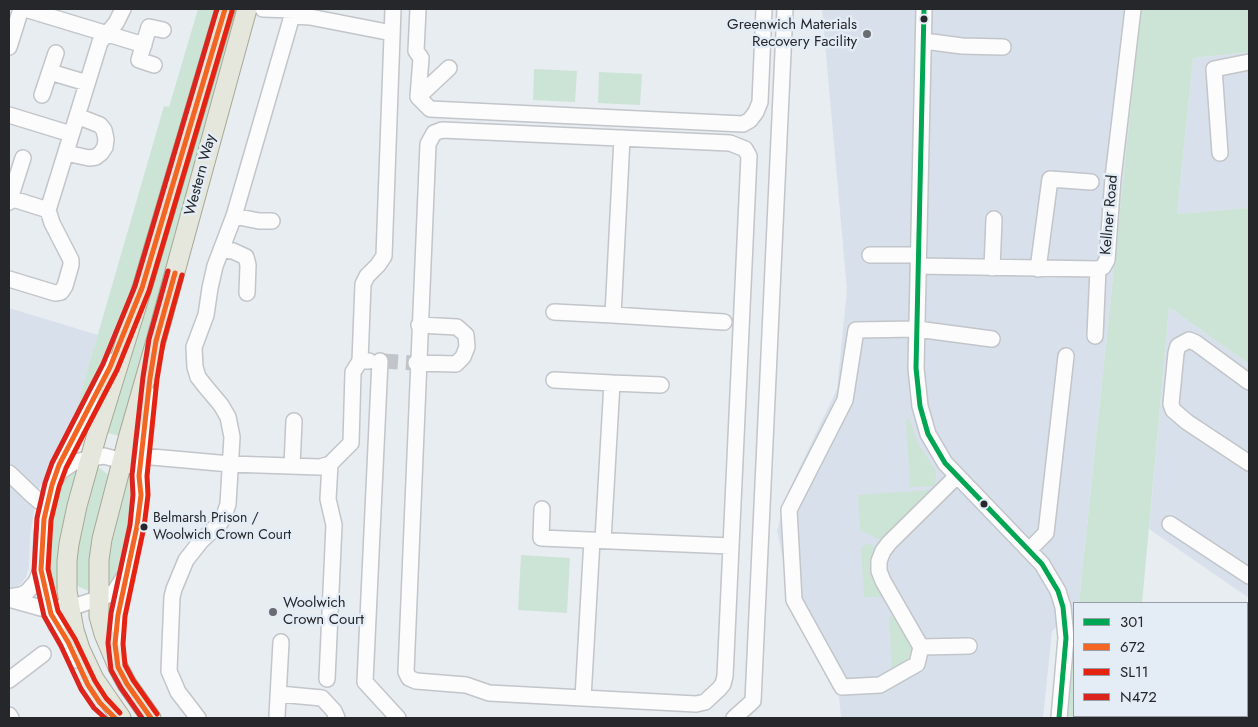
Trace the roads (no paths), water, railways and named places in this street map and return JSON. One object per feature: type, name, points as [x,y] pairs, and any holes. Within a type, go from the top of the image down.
[{"type":"main road","name":"Western Way","points":[[121,718],[103,693],[87,664],[78,642],[69,607],[67,561],[72,528],[91,458],[225,9]]},
{"type":"main road","name":"Western Way","points":[[151,718],[127,684],[104,634],[99,616],[99,568],[102,539],[115,491],[132,458],[129,435],[246,9]]},
{"type":"street","points":[[9,46],[21,9]]},
{"type":"street","points":[[25,9],[144,45]]},
{"type":"street","points":[[9,279],[55,293],[61,292],[65,286],[71,260],[52,223],[48,210],[100,42],[116,23],[123,9]]},
{"type":"street","points":[[263,9],[293,12],[392,33]]},
{"type":"street","points":[[52,485],[61,471],[73,462],[104,456],[230,464],[320,467],[334,460],[351,443],[353,372],[360,361],[363,284],[367,276],[384,256],[393,9]]},
{"type":"street","points":[[418,9],[416,51],[421,58],[418,97],[430,109],[743,124],[750,120],[760,102],[764,9]]},
{"type":"street","points":[[734,718],[754,701],[764,639],[785,9]]},
{"type":"street","points":[[924,9],[917,390],[923,420],[935,448],[957,476],[1042,564],[1058,591],[1063,606],[1066,638],[1066,656],[1059,718]]},
{"type":"street","name":"Kellner Road","points":[[870,255],[992,268],[1098,270],[1103,267],[1107,260],[1113,178],[1133,9]]},
{"type":"street","points":[[198,718],[178,692],[169,671],[172,597],[186,560],[201,541],[220,523],[224,516],[228,504],[232,438],[228,416],[198,377],[195,367],[194,347],[206,315],[215,266],[234,216],[293,12]]},
{"type":"street","points":[[154,65],[139,60],[149,28],[163,30]]},
{"type":"street","points":[[924,41],[962,46],[1003,47]]},
{"type":"street","points":[[42,95],[53,73],[56,53]]},
{"type":"street","points":[[1220,153],[1214,70],[1249,62]]},
{"type":"street","points":[[418,97],[449,68]]},
{"type":"street","points":[[53,73],[87,83]]},
{"type":"street","points":[[9,115],[71,134]]},
{"type":"street","points":[[66,153],[89,158],[96,157],[105,147],[104,130],[100,125],[76,116]]},
{"type":"street","points":[[442,130],[730,143],[745,149],[749,156],[725,676],[719,690],[705,702],[696,704],[488,693],[466,685],[416,681],[409,678],[406,672],[417,363],[420,326],[428,144],[434,133],[442,130]]},
{"type":"street","points":[[612,315],[622,138]]},
{"type":"street","points":[[23,158],[9,200],[48,210]]},
{"type":"street","points":[[1038,269],[1050,179],[1091,182]]},
{"type":"street","points":[[234,216],[259,221],[272,221]]},
{"type":"street","points":[[992,268],[994,219]]},
{"type":"street","points":[[222,250],[233,251],[246,257],[248,265],[247,293]]},
{"type":"street","points":[[1095,336],[1098,270]]},
{"type":"street","name":"Western Way","points":[[114,718],[100,703],[88,685],[68,642],[56,625],[49,608],[42,575],[42,535],[52,485],[66,450],[110,367],[142,288]]},
{"type":"street","points":[[554,312],[724,322]]},
{"type":"street","points":[[417,363],[456,364],[463,357],[467,346],[466,335],[457,327],[420,326]]},
{"type":"street","points":[[957,476],[889,543],[882,552],[879,561],[879,571],[883,581],[921,647],[917,664],[880,685],[842,688],[794,600],[789,510],[845,400],[856,330],[917,329],[992,339]]},
{"type":"street","points":[[1249,382],[1189,340],[1178,346],[1171,404],[1173,410],[1187,422],[1249,463]]},
{"type":"street","points":[[1029,550],[1046,533],[1066,356]]},
{"type":"street","points":[[360,361],[381,361],[365,682],[398,718]]},
{"type":"street","points":[[554,380],[662,385]]},
{"type":"street","points":[[583,698],[612,383]]},
{"type":"street","points":[[292,466],[294,421]]},
{"type":"street","points":[[91,458],[105,464],[110,470],[115,484],[115,491]]},
{"type":"street","name":"Western Way","points":[[118,666],[115,644],[118,615],[137,526],[140,495],[139,476],[132,466],[132,458]]},
{"type":"street","points":[[327,679],[334,526],[328,499],[334,460]]},
{"type":"street","points":[[9,473],[39,501],[47,503]]},
{"type":"street","points":[[542,509],[541,538],[597,540],[636,535],[731,546]]},
{"type":"street","points":[[1170,524],[1249,576]]},
{"type":"street","points":[[9,598],[33,607],[69,607],[100,599],[115,591],[127,569]]},
{"type":"street","points":[[9,598],[27,592],[42,575],[57,597],[69,607]]},
{"type":"street","points":[[67,577],[75,592],[91,600],[100,599]]},
{"type":"street","points":[[277,716],[281,642]]},
{"type":"street","points":[[921,647],[969,646]]},
{"type":"street","points":[[9,680],[43,654]]},
{"type":"street","points":[[279,694],[322,698],[334,711],[337,718]]},
{"type":"tunnel","points":[[383,361],[416,363]]},
{"type":"place","name":"Greenwich Materials Recovery Facility","points":[[867,34]]},
{"type":"place","name":"Belmarsh Prison / Woolwich Crown Court","points":[[144,527]]},
{"type":"place","name":"Woolwich Crown Court","points":[[273,612]]}]
